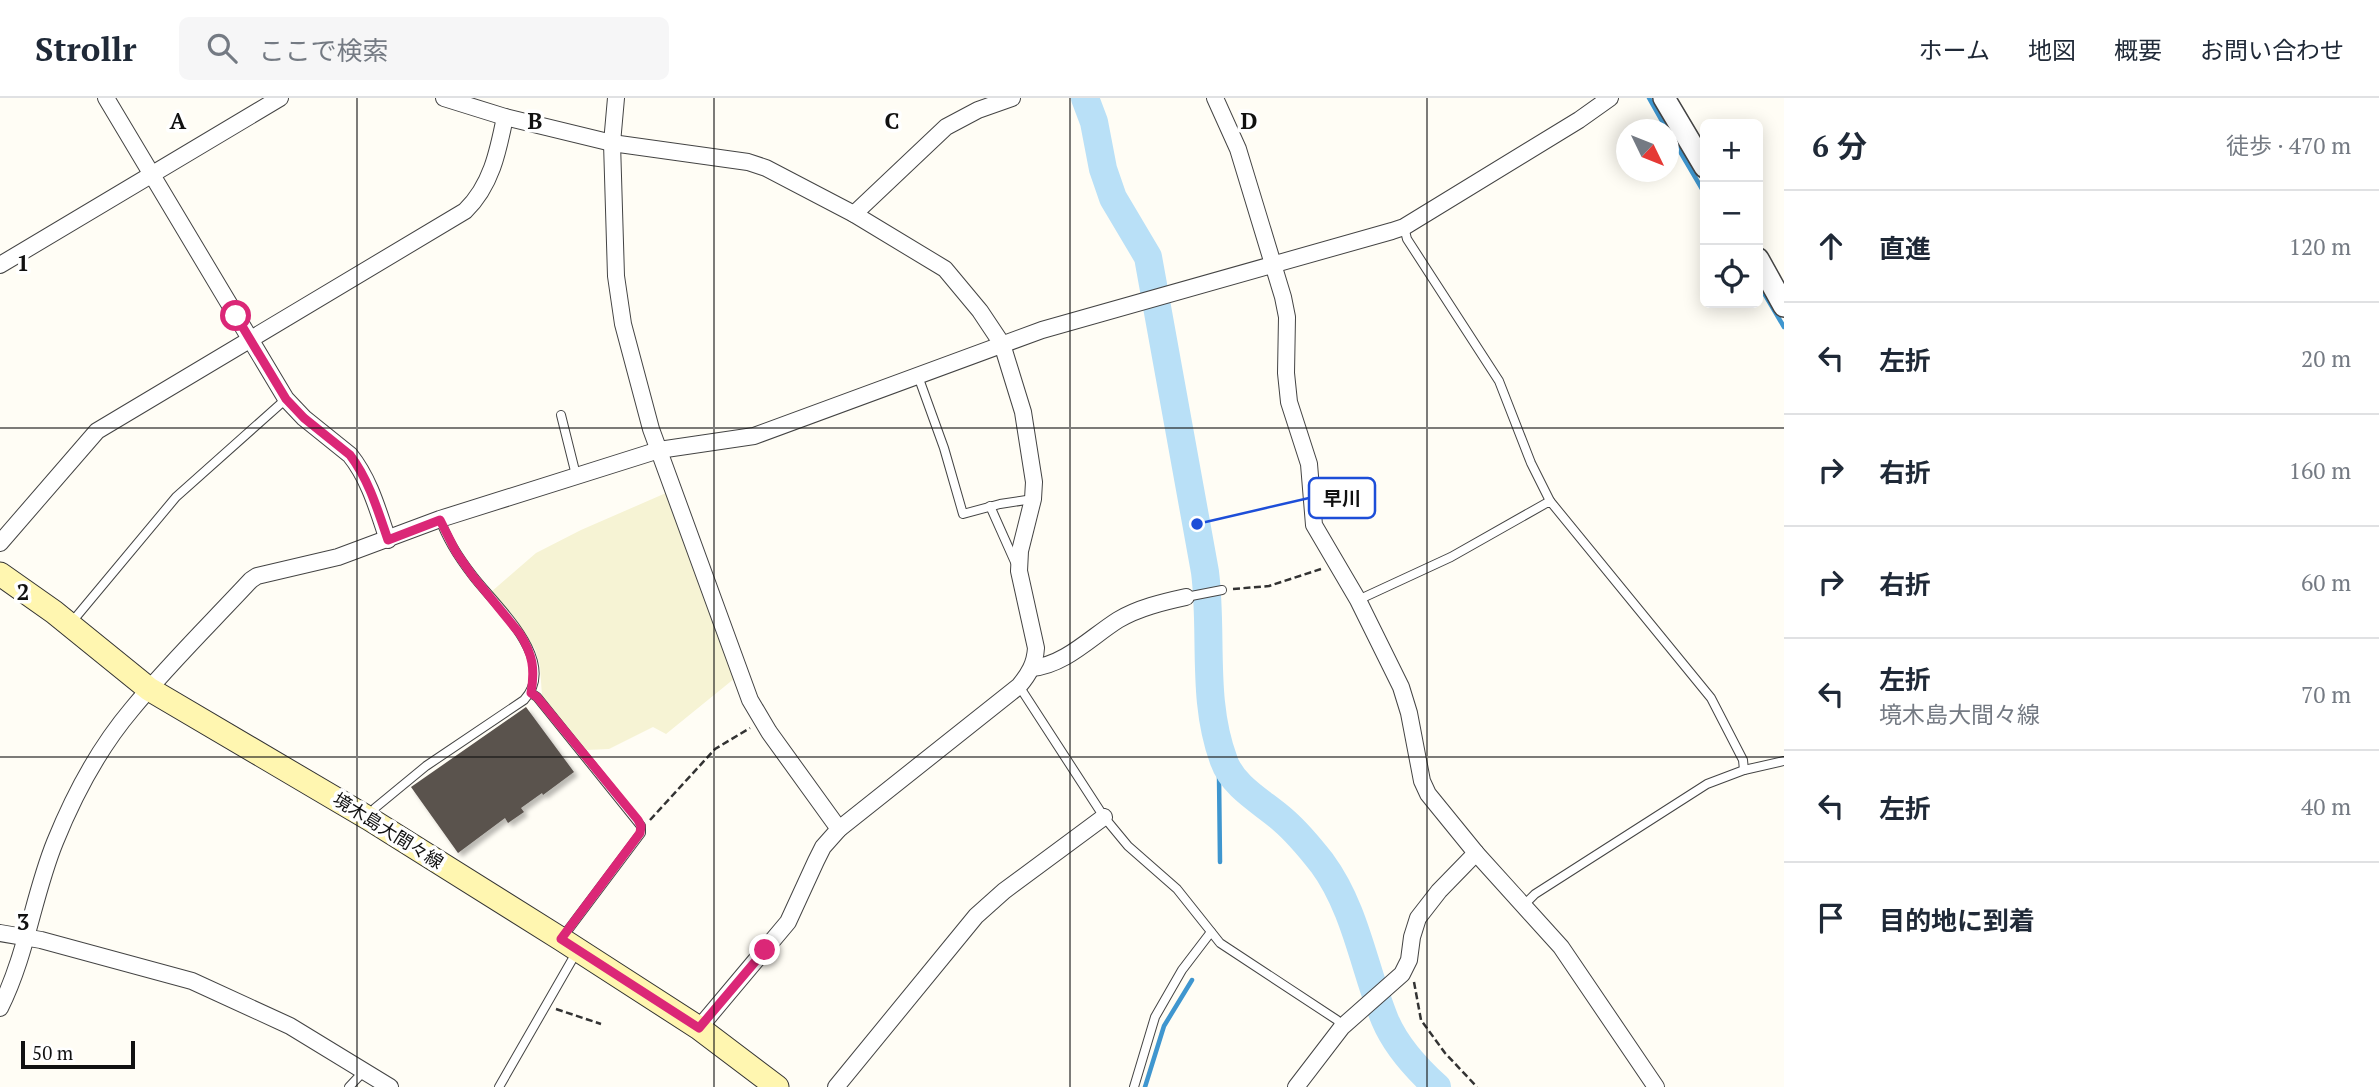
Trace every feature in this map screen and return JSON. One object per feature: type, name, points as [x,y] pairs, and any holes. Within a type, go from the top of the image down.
[{"type":"main road","name":"境木島大間々線","points":[[0,575],[70,624],[149,689],[368,818],[570,945],[699,1028],[776,1087]]},
{"type":"street","points":[[106,98],[286,399],[356,462],[368,484],[388,540]]},
{"type":"street","points":[[0,265],[280,98]]},
{"type":"street","points":[[444,98],[505,117],[612,143],[748,162],[766,167],[854,214],[945,269],[981,311],[1002,344],[1023,412],[1034,482],[1033,499],[1020,551],[1019,571],[1036,648],[1032,667],[1019,686],[839,829],[816,860],[788,922],[699,1028]]},
{"type":"street","points":[[616,98],[612,143],[615,275],[623,324],[659,450],[750,700],[839,829]]},
{"type":"street","points":[[854,214],[946,127],[978,110],[1012,98]]},
{"type":"street","points":[[1215,98],[1238,149],[1276,266],[1287,317],[1286,373],[1289,402],[1309,464],[1314,526],[1358,600],[1401,687],[1409,713],[1422,781],[1428,794],[1476,853],[1525,904],[1561,947],[1656,1087]]},
{"type":"street","points":[[0,1007],[20,964],[44,874],[67,814],[106,744],[149,689],[251,580],[267,573],[338,557],[440,520],[659,450],[754,436],[1002,344],[1130,304],[1276,266],[1404,227],[1579,120],[1610,98]]},
{"type":"street","points":[[1664,98],[1700,159]]},
{"type":"street","points":[[0,543],[97,431],[465,211],[483,190],[497,160],[505,117]]},
{"type":"street","points":[[1763,268],[1784,306]]},
{"type":"street","points":[[1032,667],[1049,665],[1120,619],[1164,601],[1186,597]]},
{"type":"street","points":[[836,1087],[976,916],[1004,891],[1104,817]]},
{"type":"street","points":[[1296,1087],[1342,1027],[1406,978],[1412,937],[1418,918],[1439,891],[1476,853]]},
{"type":"street","points":[[0,933],[41,940],[192,981],[290,1026],[390,1087]]},
{"type":"lane","points":[[1404,227],[1407,239],[1499,381],[1531,463],[1550,501],[1711,698],[1743,760],[1744,769]]},
{"type":"lane","points":[[918,376],[944,448],[963,514],[990,506],[1033,499]]},
{"type":"lane","points":[[70,624],[176,498],[286,399]]},
{"type":"lane","points":[[561,415],[576,475]]},
{"type":"lane","points":[[1358,600],[1451,557],[1550,501]]},
{"type":"lane","points":[[990,506],[1019,571]]},
{"type":"lane","points":[[368,818],[383,800],[426,766],[531,693],[535,672],[528,647],[456,552],[440,520]]},
{"type":"lane","points":[[1186,597],[1222,590]]},
{"type":"lane","points":[[1019,686],[1104,817],[1128,846],[1177,889],[1211,932],[1230,950],[1337,1020],[1342,1027]]},
{"type":"lane","points":[[499,1087],[546,1006],[570,945],[640,833],[641,826],[531,693]]},
{"type":"lane","points":[[1525,904],[1535,894],[1690,793],[1744,769],[1784,761]]},
{"type":"lane","points":[[1134,1087],[1155,1017],[1182,970],[1211,932]]},
{"type":"lane","points":[[349,1087],[365,1070]]},
{"type":"path","points":[[1222,590],[1269,586],[1305,576],[1337,562]]},
{"type":"path","points":[[641,826],[651,819],[715,749],[761,719]]},
{"type":"path","points":[[1406,978],[1421,1020],[1444,1053],[1477,1087]]},
{"type":"path","points":[[546,1006],[601,1024]]},
{"type":"shaded area","points":[[666,493],[735,678],[666,734],[653,727],[609,749],[586,750],[542,696],[540,666],[535,649],[513,615],[491,592],[536,553]]},
{"type":"building","points":[[526,707],[574,772],[521,808],[524,812],[508,823],[505,818],[458,853],[411,787]]},
{"type":"waterway","points":[[1085,98],[1094,122],[1103,169],[1113,198],[1148,257],[1205,572],[1212,715],[1224,761],[1234,779],[1304,841],[1334,881],[1351,919],[1385,1020],[1407,1056],[1437,1087]]},
{"type":"waterway","points":[[1649,98],[1661,119]]},
{"type":"waterway","points":[[1679,150],[1700,185]]},
{"type":"waterway","points":[[1763,291],[1784,327]]},
{"type":"waterway","points":[[1220,862],[1219,775],[1224,763]]},
{"type":"waterway","points":[[1145,1087],[1164,1026],[1192,980]]},
{"type":"place","name":"早川","points":[[1197,524]]},
{"type":"route","points":[[236,316],[286,399],[356,462],[368,484],[388,540],[440,520],[456,552],[528,647],[535,672],[531,693],[638,820],[640,833],[561,939],[699,1028],[705,1017],[765,950]]}]
